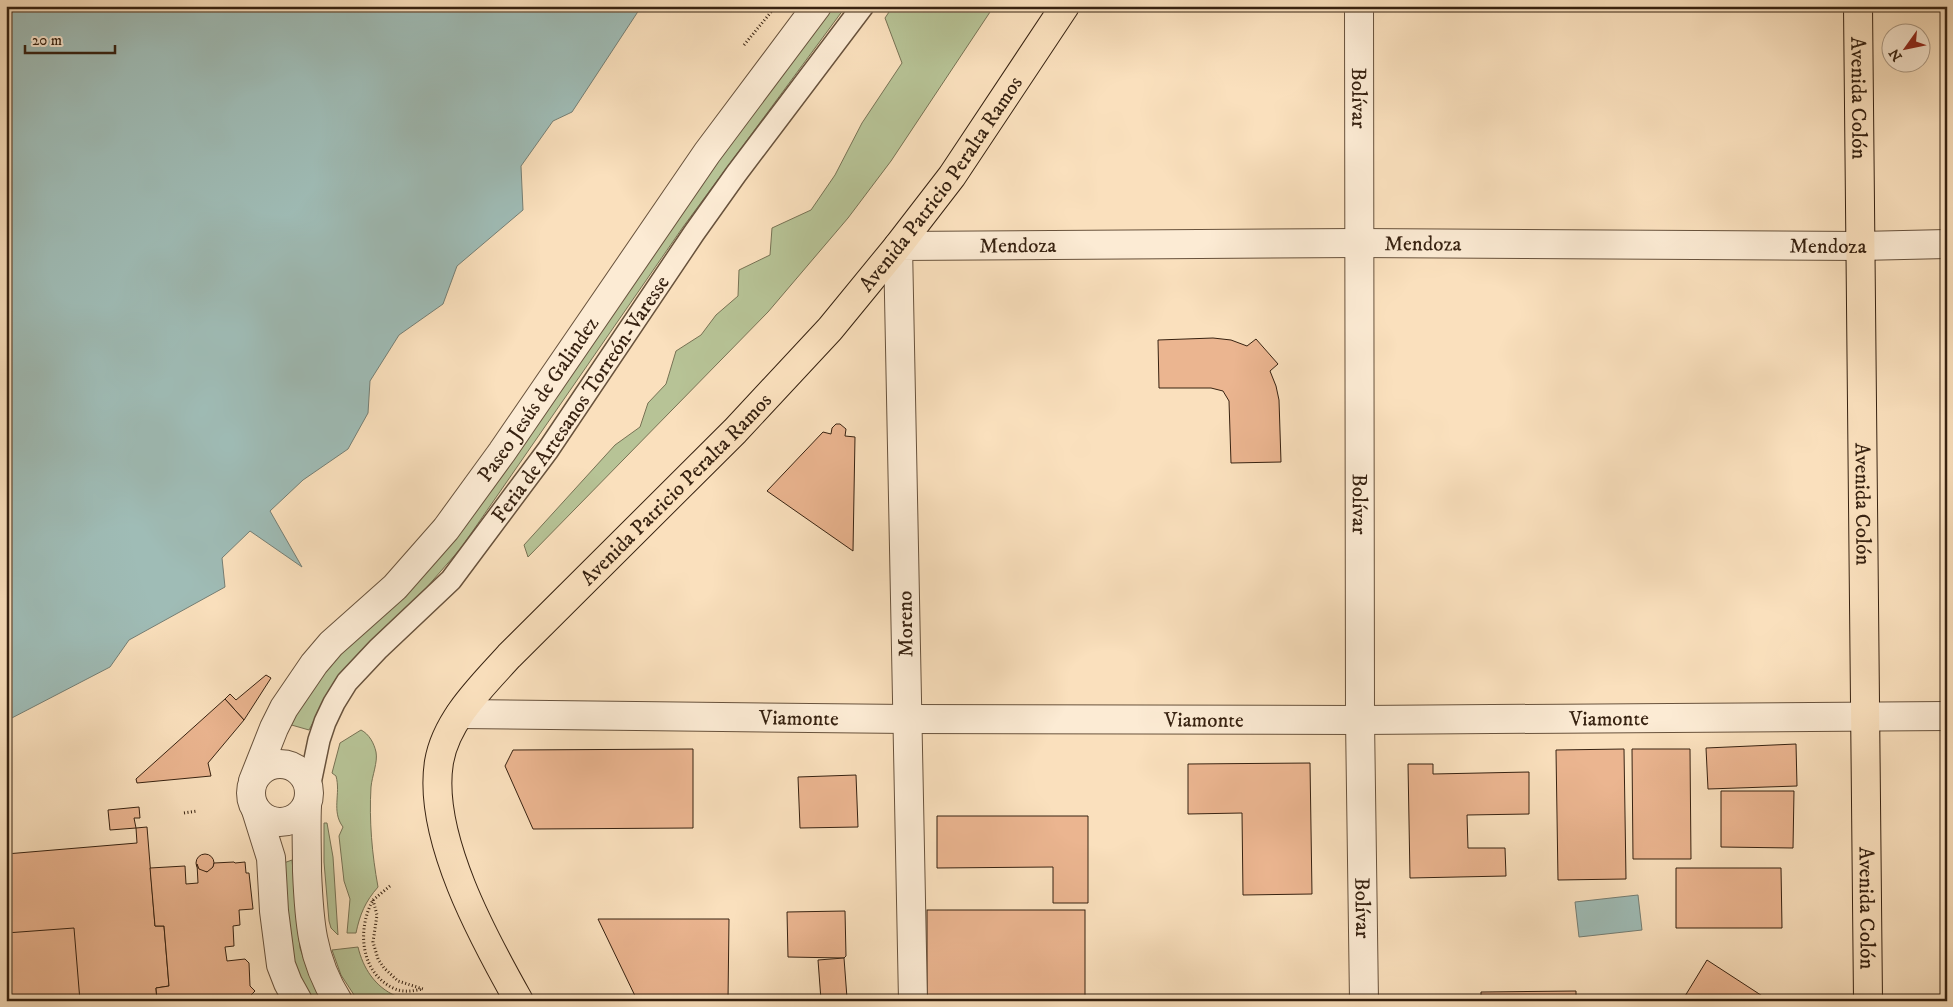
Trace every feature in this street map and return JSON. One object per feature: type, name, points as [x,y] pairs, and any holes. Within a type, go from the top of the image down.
[{"type":"main road","name":"Avenida Patricio Peralta Ramos","points":[[519,1001],[491,952],[458,878],[443,828],[438,793],[439,762],[447,738],[460,714],[481,686],[509,656],[735,431],[830,329],[952,176],[1065,6]]},
{"type":"main road","name":"Avenida Colón","points":[[1858,6],[1868,1001]]},
{"type":"street","name":"Paseo Jesús de Galindez","points":[[253,781],[284,708],[314,664],[331,644],[395,587],[446,529],[502,452],[707,153],[817,6]]},
{"type":"street","name":"Feria de Artesanos Torreón-Varesse","points":[[308,796],[318,740],[334,703],[348,682],[378,649],[451,580],[548,450],[726,189],[863,6]]},
{"type":"street","name":"Bolívar","points":[[1359,6],[1360,720],[1364,1001]]},
{"type":"street","name":"Mendoza","points":[[898,246],[1358,243],[1860,246],[1947,244]]},
{"type":"street","name":"Moreno","points":[[898,246],[912,1001]]},
{"type":"street","name":"Viamonte","points":[[460,714],[907,719],[1360,720],[1947,716]]},
{"type":"street","points":[[280,1001],[281,965],[277,939],[271,858],[251,796],[253,781],[258,773],[274,764],[292,766],[300,772],[308,796],[308,881],[312,936],[320,967],[338,1001]]},
{"type":"street","points":[[256,810],[270,821],[283,822],[296,818],[308,796]]},
{"type":"street","points":[[281,965],[298,1001]]},
{"type":"path","points":[[744,46],[776,6]]},
{"type":"path","points":[[184,813],[197,811]]},
{"type":"path","points":[[373,900],[378,915],[373,942],[378,959],[384,968],[398,981],[424,990],[404,991],[393,988],[377,976],[367,958],[363,939],[364,922],[373,900],[390,886]]},
{"type":"green space","points":[[830,6],[846,6],[683,227],[461,548],[427,587],[356,657],[331,688],[309,730],[288,724],[306,694],[673,220]]},
{"type":"green space","points":[[893,6],[994,6],[891,161],[848,218],[768,312],[528,557],[524,545],[615,445],[640,427],[648,403],[666,384],[676,351],[701,335],[716,315],[738,296],[739,270],[770,255],[772,228],[811,210],[835,175],[862,123],[902,63],[885,18]]},
{"type":"green space","points":[[361,730],[371,739],[376,752],[370,812],[378,887],[364,908],[356,933],[347,933],[350,899],[344,881],[339,836],[343,827],[339,821],[337,809],[338,789],[336,776],[332,773],[340,743]]},
{"type":"green space","points":[[324,823],[327,823],[333,857],[338,935],[331,928],[329,921],[324,862]]},
{"type":"green space","points":[[292,860],[300,948],[308,971],[324,1001],[311,1001],[292,962],[281,864]]},
{"type":"green space","points":[[358,947],[363,962],[371,976],[382,988],[396,996],[415,1001],[358,1001],[341,975],[332,950]]},
{"type":"water","points":[[6,6],[646,6],[639,10],[572,112],[553,121],[521,166],[523,210],[457,266],[443,304],[399,335],[370,381],[368,413],[348,449],[303,480],[270,511],[302,567],[250,531],[222,558],[225,587],[129,640],[110,667],[6,721]]},
{"type":"water","points":[[1638,895],[1642,930],[1579,937],[1575,902]]},
{"type":"building","points":[[1213,338],[1231,340],[1247,346],[1256,339],[1278,364],[1270,371],[1279,400],[1281,462],[1231,463],[1229,401],[1223,391],[1211,388],[1159,388],[1158,340]]},
{"type":"building","points":[[836,424],[840,424],[846,429],[845,436],[855,437],[853,551],[767,491],[823,432],[831,434],[832,428]]},
{"type":"building","points":[[266,675],[271,678],[244,720],[225,699],[230,694],[236,700]]},
{"type":"building","points":[[225,699],[244,720],[208,763],[211,776],[137,783],[136,779]]},
{"type":"building","points":[[1796,744],[1797,786],[1708,789],[1706,748]]},
{"type":"building","points":[[693,749],[693,828],[533,829],[505,766],[513,750]]},
{"type":"building","points":[[1624,749],[1626,879],[1558,880],[1556,750]]},
{"type":"building","points":[[1632,749],[1690,749],[1691,859],[1633,859]]},
{"type":"building","points":[[1310,763],[1312,894],[1243,895],[1242,813],[1188,814],[1188,764]]},
{"type":"building","points":[[1408,764],[1433,764],[1433,774],[1529,772],[1529,814],[1467,815],[1468,848],[1505,848],[1506,876],[1410,878]]},
{"type":"building","points":[[856,775],[858,827],[800,828],[798,777]]},
{"type":"building","points":[[1721,791],[1794,791],[1793,848],[1721,847]]},
{"type":"building","points":[[139,807],[140,818],[134,818],[136,828],[110,830],[108,810]]},
{"type":"building","points":[[937,816],[1088,816],[1088,903],[1053,903],[1053,867],[937,868]]},
{"type":"building","points":[[147,827],[155,926],[164,926],[169,986],[156,988],[157,1001],[6,1001],[6,854],[137,843],[136,828]]},
{"type":"building","points":[[205,854],[211,857],[214,863],[211,869],[205,872],[199,869],[196,863],[199,857]]},
{"type":"building","points":[[245,862],[246,873],[249,873],[253,909],[239,910],[240,925],[233,926],[234,946],[225,947],[227,961],[245,959],[249,963],[250,986],[255,991],[245,1001],[157,1001],[156,988],[169,986],[164,926],[155,926],[150,868],[185,866],[186,884],[198,883],[197,864],[199,869],[207,872],[213,867],[214,863]]},
{"type":"building","points":[[1676,868],[1781,868],[1782,928],[1676,928]]},
{"type":"building","points":[[927,910],[1085,910],[1085,1001],[927,1001]]},
{"type":"building","points":[[845,911],[846,956],[844,958],[788,957],[787,912]]},
{"type":"building","points":[[598,919],[729,919],[728,1000],[637,1000]]},
{"type":"building","points":[[1944,927],[1947,928],[1947,971],[1944,971]]},
{"type":"building","points":[[74,928],[80,1001],[6,1001],[6,933]]},
{"type":"building","points":[[844,958],[847,998],[821,1000],[818,960]]},
{"type":"building","points":[[1707,960],[1770,1001],[1682,1001]]},
{"type":"building","points":[[1576,991],[1576,1001],[1476,1001],[1476,997],[1481,997],[1481,992]]}]
